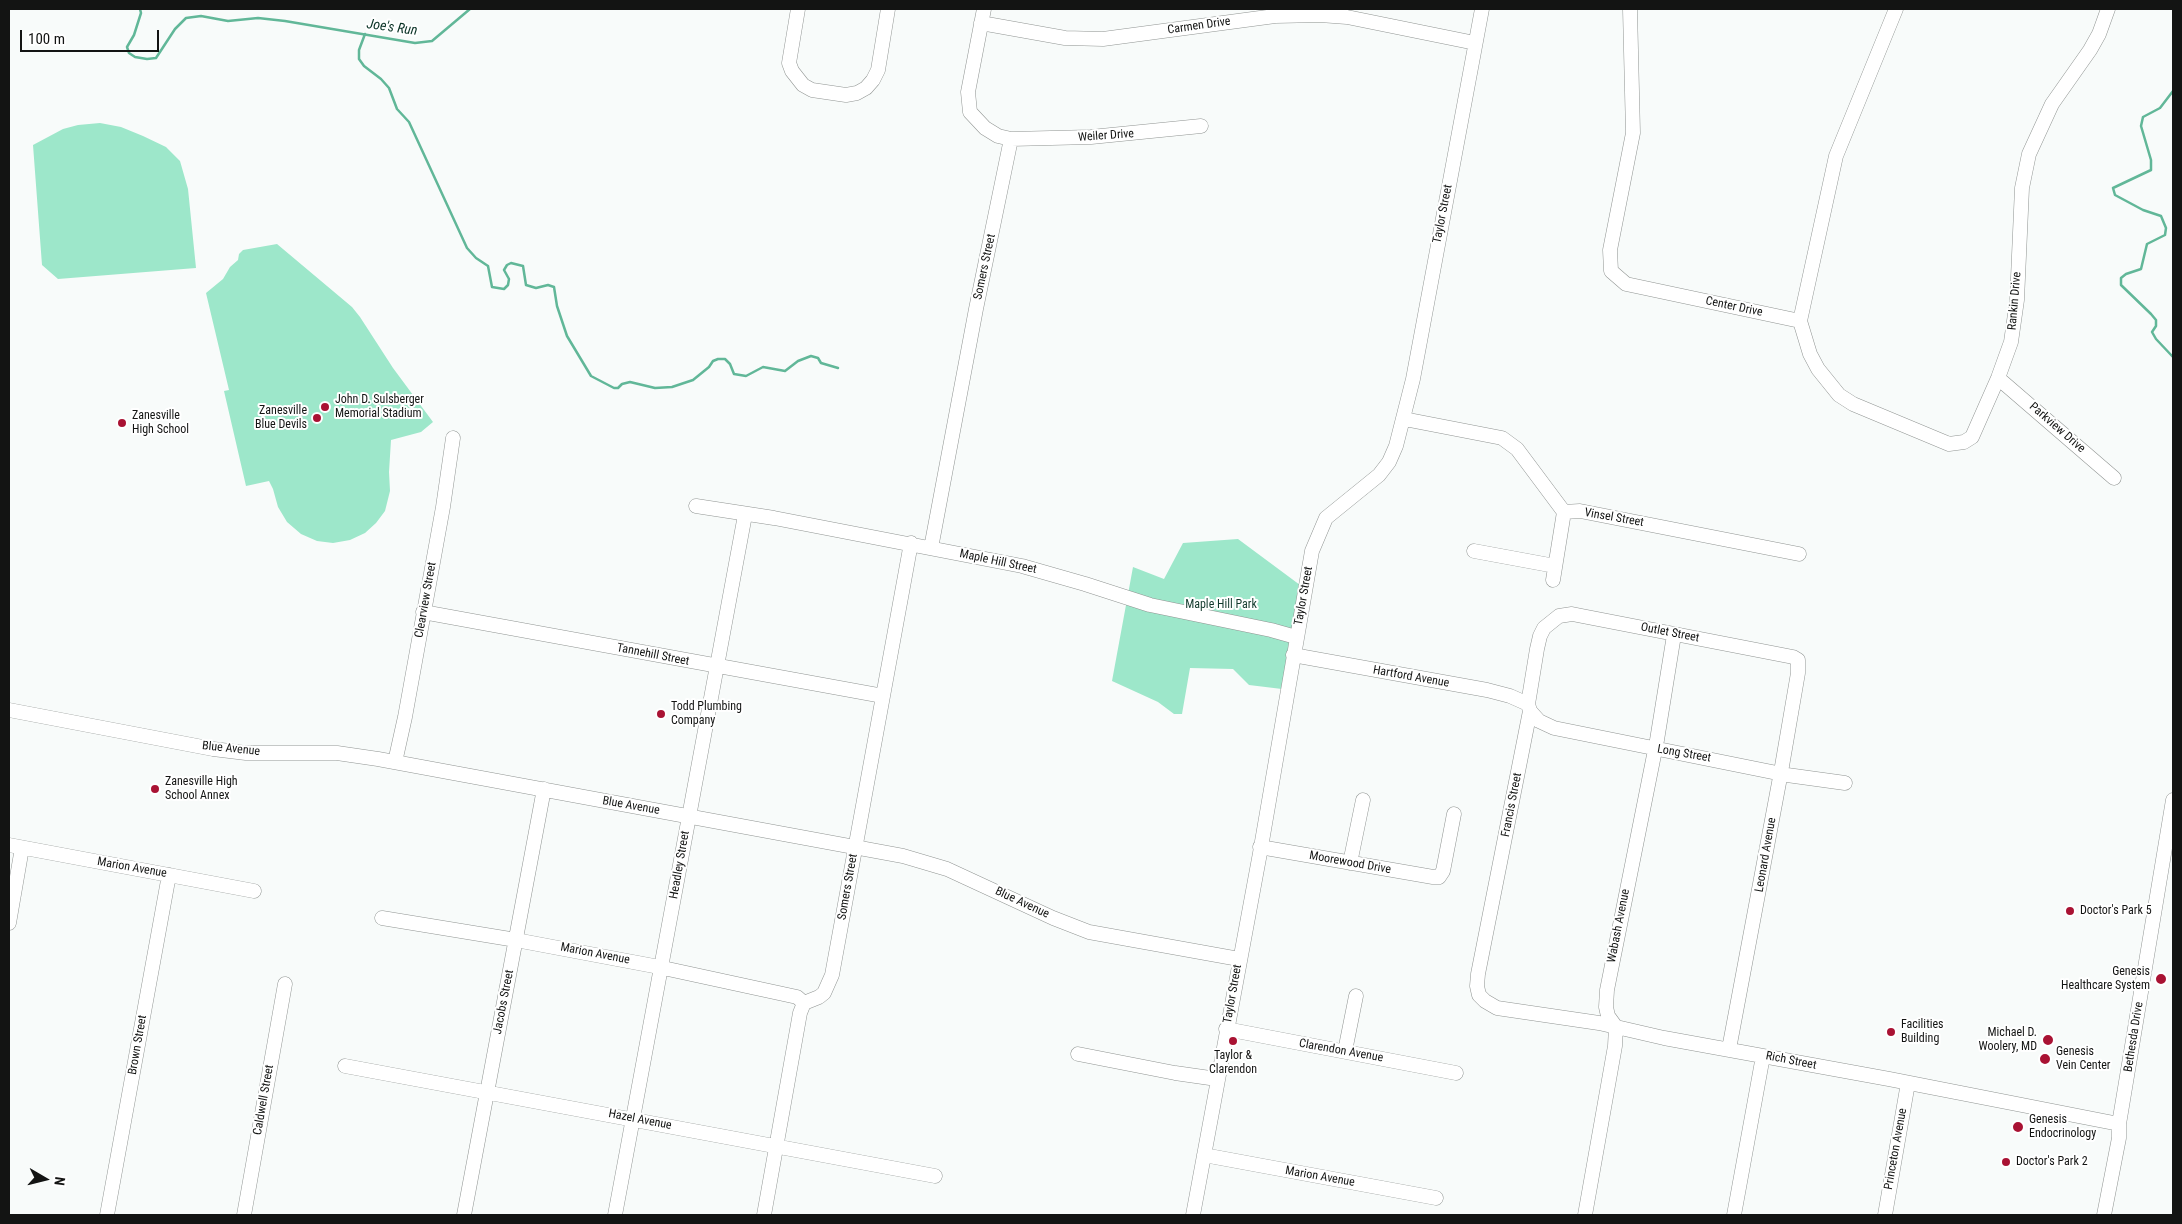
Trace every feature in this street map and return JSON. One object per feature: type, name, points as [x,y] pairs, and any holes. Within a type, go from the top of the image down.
[{"type":"street","points":[[798,9],[789,63],[792,71],[803,85],[812,90],[846,95],[857,93],[874,80],[878,70],[888,9]]},
{"type":"street","name":"Taylor Street","points":[[1193,1215],[1312,551],[1321,528],[1334,510],[1367,486],[1389,462],[1404,419],[1482,9]]},
{"type":"street","name":"Center Drive","points":[[1630,9],[1634,133],[1610,250],[1611,271],[1626,284],[1800,321]]},
{"type":"street","points":[[1800,321],[1836,156],[1896,9]]},
{"type":"street","name":"Rankin Drive","points":[[1800,321],[1810,354],[1818,370],[1839,395],[1853,404],[1941,442],[1956,444],[1972,437],[1998,378],[2011,342],[2015,322],[2022,188],[2029,154],[2052,104],[2099,34],[2108,9]]},
{"type":"street","name":"Carmen Drive","points":[[982,16],[1065,38],[1095,40],[1275,16],[1320,15],[1347,17],[1475,43]]},
{"type":"street","points":[[982,16],[968,92],[970,112],[985,128],[998,136],[1012,139]]},
{"type":"street","name":"Weiler Drive","points":[[1012,139],[1092,137],[1201,126]]},
{"type":"street","name":"Somers Street","points":[[931,548],[976,309],[1012,139]]},
{"type":"street","name":"Parkview Drive","points":[[1998,378],[2114,478]]},
{"type":"street","points":[[1404,419],[1502,438],[1517,449],[1564,512],[1554,573],[1474,551]]},
{"type":"street","name":"Clearview Street","points":[[395,762],[453,438]]},
{"type":"street","name":"Maple Hill Street","points":[[696,506],[765,516],[1022,566],[1085,584],[1150,606],[1271,630],[1296,637]]},
{"type":"street","name":"Vinsel Street","points":[[1564,512],[1580,511],[1799,554]]},
{"type":"street","name":"Headley Street","points":[[615,1215],[745,514]]},
{"type":"street","name":"Somers Street","points":[[804,1002],[819,997],[824,993],[831,981],[911,544]]},
{"type":"street","name":"Tannehill Street","points":[[423,612],[883,696]]},
{"type":"street","name":"Outlet Street","points":[[1544,628],[1559,616],[1572,614],[1674,635],[1793,656],[1798,660]]},
{"type":"street","name":"Francis Street","points":[[1478,982],[1529,708],[1539,642],[1544,628]]},
{"type":"street","name":"Wabash Avenue","points":[[1585,1215],[1615,1046],[1616,1028],[1608,1016],[1606,1007],[1607,990],[1655,749],[1674,635]]},
{"type":"street","name":"Hartford Avenue","points":[[1293,655],[1487,690],[1510,696],[1529,708]]},
{"type":"street","name":"Leonard Avenue","points":[[1729,1049],[1781,772],[1798,673],[1798,660]]},
{"type":"street","name":"Long Street","points":[[1529,708],[1539,721],[1554,728],[1655,749],[1844,783]]},
{"type":"street","name":"Blue Avenue","points":[[9,710],[213,749],[246,753],[338,753],[395,762],[903,856],[947,869],[1053,918],[1089,932],[1239,959]]},
{"type":"street","name":"Jacobs Street","points":[[464,1215],[544,789]]},
{"type":"street","points":[[1350,863],[1363,800]]},
{"type":"street","name":"Bethesda Drive","points":[[2104,1215],[2119,1138],[2119,1124],[2173,800]]},
{"type":"street","name":"Moorewood Drive","points":[[1260,847],[1439,877],[1443,871],[1454,814]]},
{"type":"street","points":[[9,923],[15,847]]},
{"type":"street","name":"Marion Avenue","points":[[15,847],[254,891]]},
{"type":"street","name":"Brown Street","points":[[107,1215],[169,875]]},
{"type":"street","name":"Marion Avenue","points":[[382,918],[393,918],[662,968],[797,997],[804,1002]]},
{"type":"street","name":"Rich Street","points":[[1478,982],[1479,995],[1490,1006],[1497,1008],[1599,1023],[1616,1028],[2119,1124]]},
{"type":"street","name":"Caldwell Street","points":[[244,1215],[285,984]]},
{"type":"street","points":[[1345,1051],[1356,996]]},
{"type":"street","points":[[764,1215],[798,1022],[804,1002]]},
{"type":"street","name":"Clarendon Avenue","points":[[1226,1029],[1456,1072]]},
{"type":"street","points":[[1078,1054],[1175,1074],[1218,1079]]},
{"type":"street","points":[[1734,1215],[1763,1056]]},
{"type":"street","name":"Hazel Avenue","points":[[345,1066],[935,1176]]},
{"type":"street","name":"Princeton Avenue","points":[[1885,1215],[1908,1083]]},
{"type":"street","name":"Marion Avenue","points":[[1204,1155],[1436,1198]]},
{"type":"green space","points":[[100,123],[121,127],[143,136],[166,147],[180,161],[188,189],[196,268],[58,279],[42,265],[33,145],[63,129],[78,125]]},
{"type":"green space","name":"John D. Sulsberger Memorial Stadium","points":[[277,244],[352,307],[393,368],[433,422],[421,432],[391,440],[390,491],[385,511],[365,533],[350,540],[333,543],[317,541],[301,534],[287,522],[278,507],[269,481],[246,486],[224,391],[229,390],[206,293],[223,279],[230,267],[238,260],[239,254],[243,250]]},
{"type":"green space","name":"Maple Hill Park","points":[[1238,539],[1300,585],[1282,689],[1249,685],[1233,669],[1190,668],[1182,714],[1174,714],[1158,702],[1112,681],[1133,567],[1164,579],[1183,543]]},
{"type":"waterway","name":"Joe's Run","points":[[140,9],[141,13],[134,35],[127,47],[129,53],[135,57],[147,59],[156,58],[175,29],[186,18],[201,16],[228,21],[258,18],[415,43],[432,41],[470,9]]},
{"type":"waterway","points":[[365,34],[359,50],[359,59],[364,66],[389,88],[397,109],[409,122],[467,248],[476,258],[488,266],[492,287],[504,289],[508,285],[509,279],[504,270],[511,263],[523,266],[526,285],[536,288],[548,285],[554,287],[557,306],[567,336],[591,376],[614,388],[630,382],[655,388],[672,387],[693,380],[709,367],[713,361],[718,359],[725,359],[730,364],[734,374],[746,376],[763,367],[785,371],[798,361],[811,356],[818,358],[821,363],[838,368]]},
{"type":"waterway","points":[[2173,91],[2160,108],[2143,117],[2141,126],[2151,160],[2151,170],[2113,188],[2115,195],[2143,210],[2161,216],[2166,228],[2165,235],[2147,244],[2141,269],[2126,274],[2121,278],[2121,285],[2156,320],[2156,326],[2152,332],[2173,357]]},
{"type":"place","name":"John D. Sulsberger Memorial Stadium","points":[[325,407]]},
{"type":"place","name":"Zanesville Blue Devils","points":[[317,418]]},
{"type":"place","name":"Zanesville High School","points":[[122,423]]},
{"type":"place","name":"Todd Plumbing Company","points":[[661,714]]},
{"type":"place","name":"Zanesville High School Annex","points":[[155,789]]},
{"type":"place","name":"Doctor's Park 5","points":[[2070,911]]},
{"type":"place","name":"Genesis Healthcare System","points":[[2161,979]]},
{"type":"place","name":"Facilities Building","points":[[1891,1032]]},
{"type":"place","name":"Michael D. Woolery, MD","points":[[2048,1040]]},
{"type":"place","name":"Taylor & Clarendon","points":[[1233,1041]]},
{"type":"place","name":"Genesis Vein Center","points":[[2045,1059]]},
{"type":"place","name":"Genesis Endocrinology","points":[[2018,1127]]},
{"type":"place","name":"Doctor's Park 2","points":[[2006,1162]]}]
